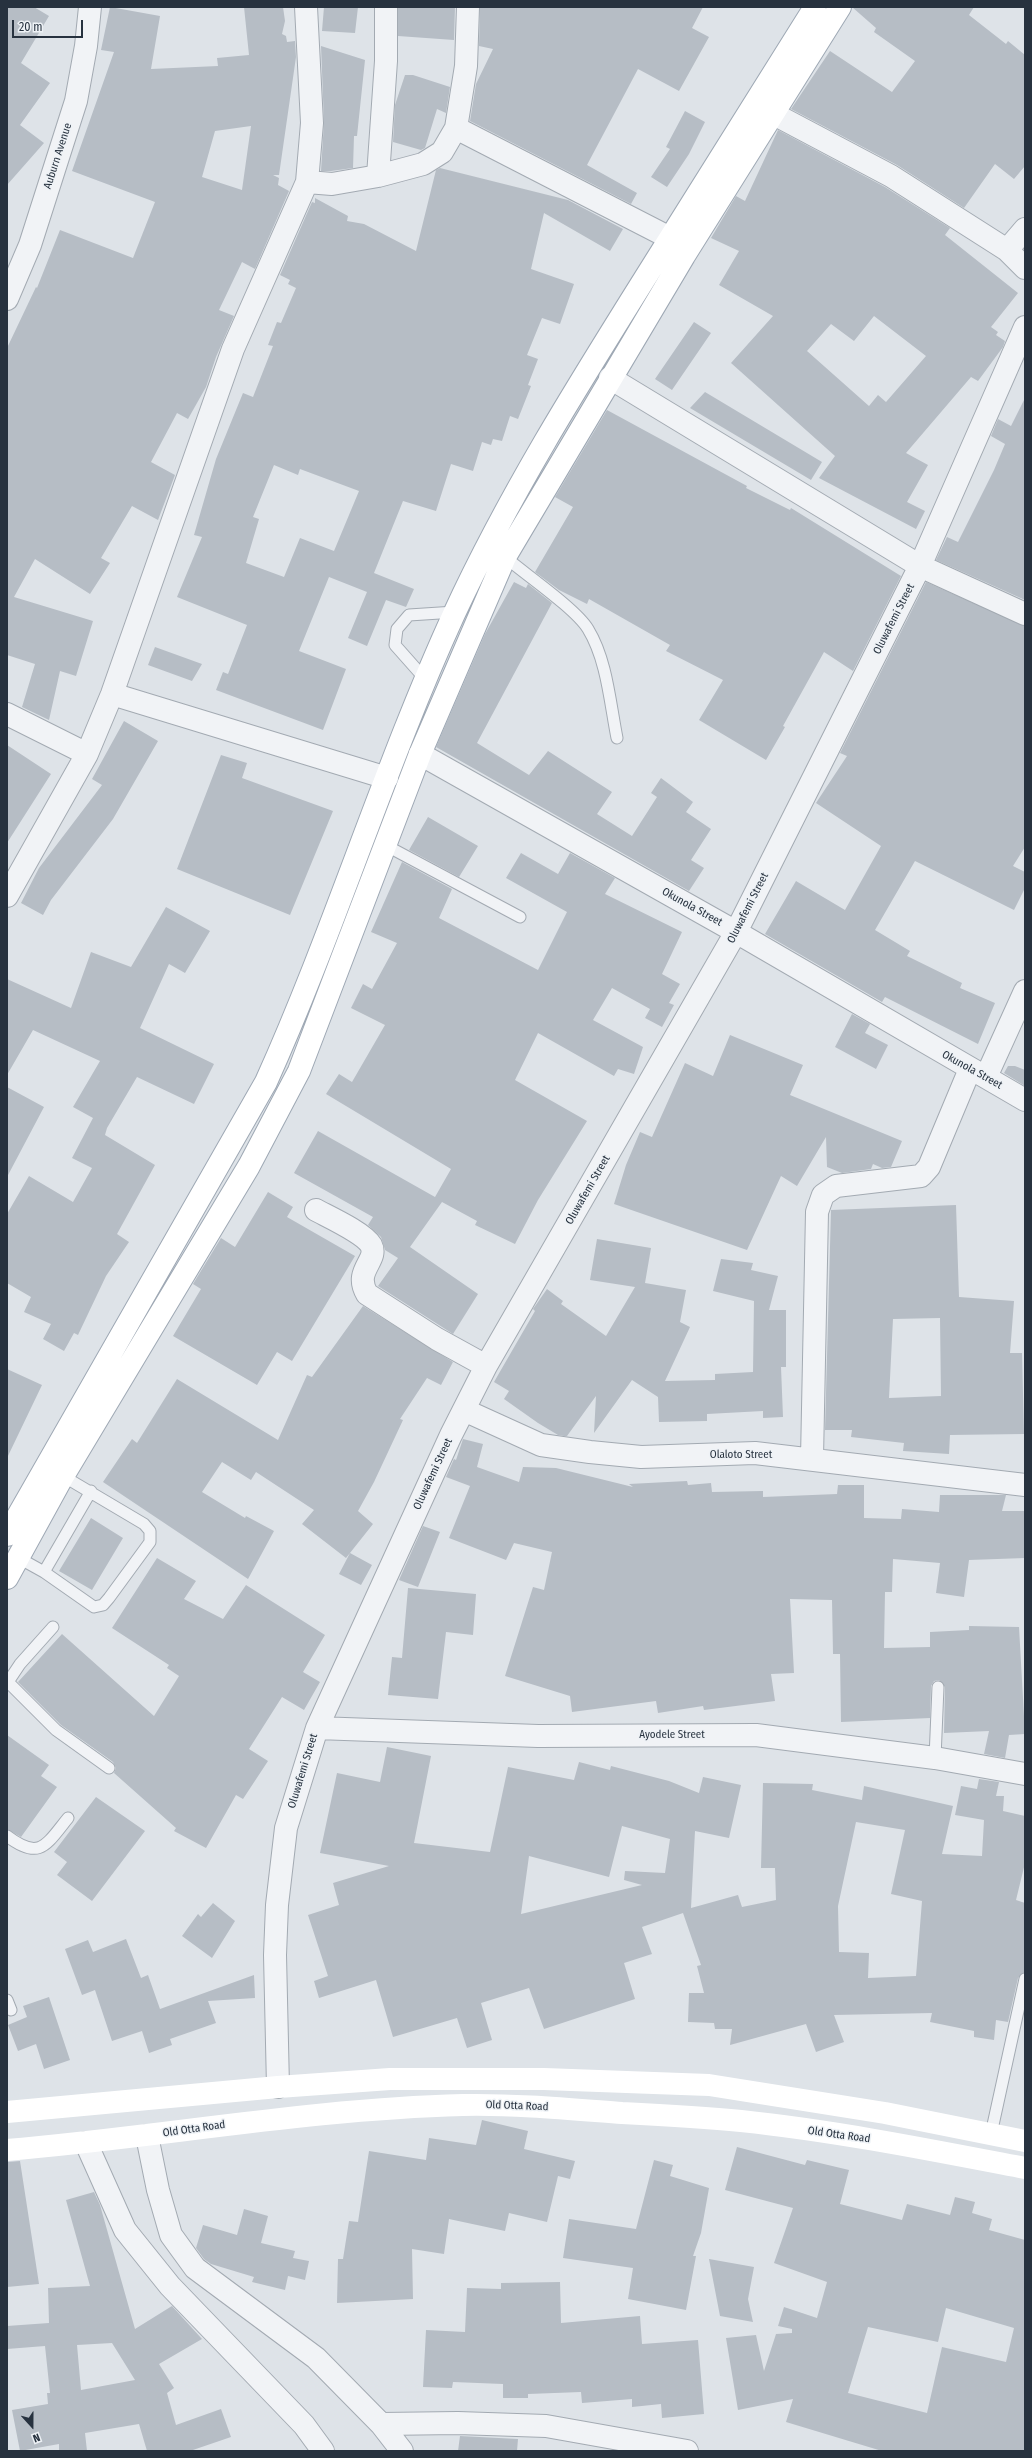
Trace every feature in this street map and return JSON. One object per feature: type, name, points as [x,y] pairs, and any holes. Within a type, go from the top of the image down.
[{"type":"main road","points":[[7,1535],[266,1082],[296,1015],[426,680],[455,612],[512,499],[577,386],[815,7]]},
{"type":"main road","points":[[7,1578],[17,1557],[63,1476],[256,1152],[300,1071],[420,754],[505,557],[610,378],[772,113],[840,7]]},
{"type":"main road","points":[[323,943],[346,952]]},
{"type":"main road","points":[[7,2112],[278,2087],[390,2079],[472,2078],[709,2085],[885,2113],[1025,2141]]},
{"type":"main road","points":[[241,2090],[247,2122]]},
{"type":"main road","name":"Old Otta Road","points":[[7,2150],[95,2142],[247,2122],[360,2111],[463,2105],[528,2106],[741,2121],[872,2139],[1025,2168]]},
{"type":"street","name":"Auburn Avenue","points":[[7,299],[30,245],[76,101],[86,46],[90,7]]},
{"type":"street","points":[[7,896],[88,754],[112,694],[233,349],[307,182],[312,123],[306,7]]},
{"type":"street","points":[[378,176],[386,61],[386,7]]},
{"type":"street","points":[[307,182],[332,184],[378,176],[423,164],[442,152],[456,128],[466,66],[468,7]]},
{"type":"street","points":[[772,113],[891,176],[1007,250],[1025,268]]},
{"type":"street","points":[[456,128],[670,238]]},
{"type":"street","points":[[1007,250],[1025,229]]},
{"type":"street","name":"Oluwafemi Street","points":[[278,2087],[275,1955],[277,1905],[282,1876],[286,1828],[317,1728],[464,1410],[486,1366],[736,932],[920,566],[1025,328]]},
{"type":"street","points":[[610,378],[920,566],[1025,614]]},
{"type":"street","points":[[112,694],[387,778]]},
{"type":"street","points":[[7,714],[88,754]]},
{"type":"street","name":"Okunola Street","points":[[420,754],[736,932],[1025,1100]]},
{"type":"street","points":[[812,1458],[817,1212],[823,1195],[836,1186],[921,1176],[929,1168],[978,1073],[1025,991]]},
{"type":"street","points":[[316,1210],[363,1237],[371,1245],[372,1254],[361,1278],[362,1286],[367,1294],[437,1339],[486,1366]]},
{"type":"street","name":"Olaloto Street","points":[[464,1410],[541,1445],[583,1451],[641,1457],[755,1453],[812,1458],[1025,1485]]},
{"type":"street","name":"Ayodele Street","points":[[317,1728],[538,1736],[756,1735],[935,1758],[1025,1774]]},
{"type":"street","points":[[140,2136],[171,2235],[195,2268],[316,2358],[381,2424],[402,2451]]},
{"type":"street","points":[[95,2142],[125,2230],[170,2286],[304,2426],[323,2451]]},
{"type":"street","points":[[381,2424],[458,2423],[546,2426],[687,2451]]},
{"type":"lane","points":[[505,557],[570,610],[588,628],[599,654],[617,738]]},
{"type":"lane","points":[[426,680],[395,645],[397,629],[409,615],[455,612]]},
{"type":"lane","points":[[385,845],[520,917]]},
{"type":"lane","points":[[17,1557],[44,1572],[94,1607],[103,1605],[150,1542],[150,1531],[144,1524],[91,1491],[63,1476]]},
{"type":"lane","points":[[44,1572],[91,1491]]},
{"type":"lane","points":[[53,1627],[20,1664],[8,1682],[56,1730],[109,1768]]},
{"type":"lane","points":[[935,1758],[938,1687]]},
{"type":"lane","points":[[7,1836],[24,1848],[38,1848],[49,1841],[68,1818]]},
{"type":"lane","points":[[991,2134],[1025,1979]]},
{"type":"building","points":[[7,7],[34,7],[49,16],[21,63],[50,83],[20,125],[44,143],[7,185]]},
{"type":"building","points":[[110,7],[160,16],[151,69],[218,66],[217,58],[249,55],[244,7],[283,7],[285,21],[282,34],[286,36],[287,42],[295,41],[296,57],[279,175],[273,175],[279,178],[278,185],[289,191],[255,269],[242,262],[219,310],[234,316],[216,357],[206,387],[188,419],[177,413],[151,462],[175,475],[158,520],[132,506],[101,558],[110,563],[90,594],[35,559],[14,597],[93,621],[76,676],[60,671],[49,720],[22,707],[35,664],[7,655],[7,348],[36,287],[37,288],[60,230],[133,258],[155,202],[72,171],[114,52],[101,50]],"holes":[[[251,126],[242,190],[202,177],[215,131]]]},
{"type":"building","points":[[324,7],[358,7],[355,33],[322,31]]},
{"type":"building","points":[[398,7],[455,7],[454,40],[398,36]]},
{"type":"building","points":[[480,7],[703,7],[692,28],[709,37],[679,91],[638,69],[587,165],[637,193],[631,204],[470,121],[476,84],[493,49],[479,46]]},
{"type":"building","points":[[852,7],[974,7],[969,15],[1006,44],[1008,41],[1025,55],[1025,166],[1014,179],[995,164],[964,208],[897,165],[791,109],[830,51],[892,92],[915,61],[874,32],[876,28]]},
{"type":"building","points":[[321,46],[365,60],[357,136],[354,136],[353,168],[321,171],[324,122]]},
{"type":"building","points":[[405,75],[413,75],[450,87],[446,113],[437,109],[425,148],[421,150],[393,142],[395,105]]},
{"type":"building","points":[[685,111],[705,122],[689,154],[667,187],[651,177],[670,149],[666,147]]},
{"type":"building","points":[[778,130],[885,187],[950,228],[945,235],[1018,293],[991,327],[998,332],[996,335],[1005,341],[1003,347],[978,381],[971,377],[906,453],[928,465],[907,502],[925,511],[916,529],[819,478],[835,456],[731,363],[773,316],[719,285],[739,251],[711,238],[736,196],[745,201]],"holes":[[[874,316],[926,356],[886,402],[878,395],[869,406],[807,351],[831,324],[854,341]]]},
{"type":"building","points":[[440,168],[568,200],[623,229],[610,251],[544,213],[531,269],[574,284],[560,324],[542,318],[527,355],[538,359],[528,385],[531,386],[518,419],[510,416],[502,441],[493,439],[491,445],[482,442],[473,471],[451,464],[436,511],[403,501],[374,573],[414,589],[406,607],[386,600],[367,646],[348,638],[367,592],[329,577],[299,651],[346,669],[323,730],[216,690],[223,672],[228,674],[247,625],[177,597],[202,537],[194,535],[216,459],[243,393],[253,397],[273,346],[268,345],[277,322],[281,323],[296,288],[288,284],[290,280],[280,275],[312,202],[315,203],[315,198],[348,216],[347,221],[364,224],[416,251],[436,170]],"holes":[[[274,465],[298,475],[300,469],[359,491],[334,551],[300,538],[284,577],[246,563],[259,519],[253,517]]]},
{"type":"building","points":[[694,322],[711,333],[672,390],[655,379]]},
{"type":"building","points":[[705,392],[822,462],[811,480],[690,408]]},
{"type":"building","points":[[1025,398],[1025,600],[936,560],[947,537],[958,542],[994,470],[1005,444],[991,436],[998,419],[1011,426]]},
{"type":"building","points":[[607,410],[747,486],[746,488],[790,510],[791,508],[901,576],[853,671],[824,652],[766,760],[699,720],[723,680],[666,651],[670,645],[589,599],[587,604],[559,590],[535,572],[573,507],[555,497]]},
{"type":"building","points":[[514,582],[526,588],[528,584],[552,603],[477,743],[529,775],[548,751],[612,792],[597,814],[632,836],[657,797],[651,793],[661,778],[693,802],[686,812],[711,829],[691,860],[704,868],[689,891],[436,747],[485,634]]},
{"type":"building","points":[[926,582],[1025,626],[1025,847],[1013,866],[1025,872],[1025,888],[1014,910],[915,861],[875,930],[910,951],[907,956],[962,983],[960,988],[995,1003],[978,1044],[885,997],[882,1002],[765,934],[796,881],[845,910],[881,846],[816,803],[847,756],[840,753]]},
{"type":"building","points":[[155,647],[202,664],[192,681],[148,665]]},
{"type":"building","points":[[124,721],[158,741],[113,819],[51,900],[43,915],[21,903],[39,868],[102,785],[92,779]]},
{"type":"building","points":[[7,745],[51,774],[7,843]]},
{"type":"building","points":[[221,755],[247,763],[242,778],[333,811],[290,915],[177,869]]},
{"type":"building","points":[[428,817],[478,846],[459,877],[409,850]]},
{"type":"building","points":[[521,853],[558,874],[570,853],[615,878],[605,894],[682,932],[662,974],[680,984],[669,1003],[674,1005],[662,1027],[645,1018],[650,1009],[612,988],[593,1020],[643,1047],[634,1074],[618,1069],[614,1076],[538,1033],[515,1080],[587,1121],[538,1200],[515,1244],[475,1225],[477,1221],[442,1202],[410,1247],[478,1294],[453,1334],[378,1286],[398,1258],[385,1250],[381,1237],[368,1225],[373,1217],[294,1173],[318,1131],[435,1197],[451,1169],[326,1094],[339,1074],[352,1082],[385,1025],[351,1008],[363,984],[372,989],[397,943],[371,932],[402,862],[452,889],[439,918],[538,970],[567,912],[506,878]]},
{"type":"building","points":[[166,907],[210,931],[185,973],[169,964],[140,1028],[214,1064],[194,1104],[137,1077],[107,1128],[105,1135],[155,1165],[117,1234],[129,1242],[106,1276],[78,1335],[74,1333],[64,1351],[43,1339],[51,1324],[24,1312],[31,1297],[7,1283],[7,1214],[29,1176],[73,1202],[92,1168],[72,1158],[93,1118],[73,1107],[100,1061],[33,1030],[7,1075],[7,979],[71,1008],[91,952],[131,967]]},
{"type":"building","points":[[852,1014],[870,1024],[865,1033],[888,1045],[876,1069],[835,1047]]},
{"type":"building","points":[[730,1035],[803,1065],[790,1095],[902,1141],[891,1167],[882,1168],[873,1164],[871,1169],[842,1173],[827,1167],[826,1137],[797,1186],[781,1176],[747,1250],[614,1204],[626,1165],[640,1132],[652,1137],[685,1063],[713,1076]]},
{"type":"building","points":[[1008,1066],[1015,1066],[1025,1070],[1025,1086],[1004,1073]]},
{"type":"building","points":[[7,1087],[44,1107],[7,1177]]},
{"type":"building","points":[[268,1192],[293,1207],[287,1217],[355,1256],[292,1361],[277,1352],[257,1385],[173,1336],[201,1289],[193,1284],[221,1238],[235,1247]]},
{"type":"building","points":[[956,1205],[959,1297],[1014,1301],[1010,1353],[1022,1353],[1024,1434],[950,1435],[949,1454],[903,1451],[904,1443],[851,1437],[852,1430],[825,1430],[831,1210]],"holes":[[[940,1318],[941,1396],[889,1398],[893,1319]]]},
{"type":"building","points":[[597,1239],[651,1248],[645,1283],[686,1290],[680,1322],[690,1327],[665,1381],[715,1380],[715,1374],[753,1372],[754,1301],[713,1291],[721,1259],[753,1263],[751,1270],[778,1276],[769,1310],[786,1310],[786,1367],[781,1367],[783,1417],[763,1418],[763,1411],[707,1414],[707,1421],[659,1422],[658,1397],[632,1380],[594,1433],[596,1396],[567,1436],[564,1436],[558,1435],[538,1423],[504,1399],[509,1391],[494,1382],[535,1311],[533,1309],[547,1289],[563,1301],[561,1304],[606,1336],[635,1287],[590,1280]]},
{"type":"building","points":[[363,1306],[453,1362],[441,1385],[427,1378],[400,1419],[403,1420],[374,1482],[358,1511],[373,1524],[346,1558],[302,1524],[314,1510],[256,1472],[251,1480],[222,1462],[202,1492],[245,1518],[246,1516],[274,1531],[248,1579],[103,1482],[132,1439],[137,1443],[177,1379],[278,1440],[307,1375],[312,1377]]},
{"type":"building","points":[[7,1369],[42,1385],[7,1458]]},
{"type":"building","points":[[463,1439],[483,1444],[477,1467],[519,1482],[523,1467],[556,1468],[633,1487],[629,1484],[687,1481],[688,1485],[711,1483],[712,1492],[763,1491],[763,1497],[837,1494],[838,1485],[864,1485],[864,1518],[901,1519],[902,1509],[939,1512],[940,1495],[1006,1495],[1002,1511],[1025,1511],[1025,1558],[969,1560],[964,1597],[936,1593],[940,1563],[893,1559],[892,1592],[885,1592],[884,1648],[930,1647],[930,1632],[969,1630],[969,1626],[1019,1627],[1025,1734],[1009,1735],[1005,1758],[984,1754],[989,1731],[944,1733],[945,1687],[939,1680],[934,1681],[931,1686],[930,1718],[841,1722],[840,1654],[833,1654],[832,1600],[790,1599],[794,1673],[771,1674],[775,1701],[704,1710],[703,1706],[658,1713],[656,1701],[572,1712],[570,1696],[505,1676],[533,1587],[544,1590],[552,1552],[514,1543],[506,1560],[449,1538],[470,1486],[446,1477],[454,1459],[456,1460]]},
{"type":"building","points":[[91,1518],[123,1538],[92,1590],[59,1571]]},
{"type":"building","points":[[423,1526],[440,1532],[418,1587],[399,1580]]},
{"type":"building","points":[[350,1553],[372,1565],[361,1585],[339,1574]]},
{"type":"building","points":[[157,1558],[196,1581],[184,1599],[223,1619],[246,1585],[325,1635],[303,1672],[320,1682],[304,1710],[282,1697],[249,1749],[268,1761],[243,1799],[236,1795],[206,1848],[174,1831],[176,1828],[114,1773],[116,1768],[113,1762],[61,1725],[18,1682],[62,1634],[154,1716],[179,1676],[167,1668],[169,1665],[112,1628]]},
{"type":"building","points":[[408,1588],[476,1594],[473,1635],[446,1632],[438,1699],[388,1695],[392,1657],[402,1658]]},
{"type":"building","points":[[7,1735],[49,1765],[41,1776],[57,1787],[21,1837],[7,1829]]},
{"type":"building","points":[[387,1747],[431,1756],[414,1843],[490,1852],[508,1767],[574,1780],[579,1762],[610,1770],[611,1766],[669,1781],[699,1793],[703,1777],[741,1785],[729,1838],[695,1831],[691,1908],[738,1895],[742,1907],[776,1900],[775,1868],[761,1868],[763,1783],[813,1784],[812,1790],[862,1800],[864,1786],[953,1806],[942,1854],[982,1856],[984,1820],[955,1815],[961,1786],[977,1789],[979,1779],[999,1782],[996,1796],[1004,1796],[1003,1811],[1025,1816],[1025,1863],[1016,1900],[1025,1903],[1025,1972],[1018,1978],[1008,2022],[996,2020],[994,2040],[974,2037],[974,2031],[930,2022],[932,2013],[834,2015],[844,2042],[816,2052],[806,2024],[730,2045],[732,2029],[715,2029],[714,2023],[688,2022],[689,1993],[704,1993],[697,1966],[701,1965],[683,1913],[642,1927],[652,1954],[624,1963],[635,1999],[544,2029],[529,1988],[481,2003],[492,2040],[467,2048],[457,2018],[393,2037],[376,1980],[319,1998],[314,1981],[328,1976],[308,1915],[339,1905],[333,1883],[389,1866],[320,1853],[337,1773],[380,1782]],"holes":[[[856,1822],[905,1830],[891,1894],[922,1901],[916,1976],[868,1978],[869,1953],[839,1952],[838,1906]],[[622,1826],[670,1839],[665,1873],[625,1871],[624,1880],[642,1885],[521,1914],[529,1856],[609,1877]]]},
{"type":"building","points":[[96,1797],[145,1831],[92,1901],[57,1875],[67,1862],[54,1852]]},
{"type":"building","points":[[213,1903],[235,1921],[212,1958],[182,1936],[198,1914],[201,1917]]},
{"type":"building","points":[[126,1939],[141,1978],[148,1975],[160,2009],[254,1975],[255,1998],[208,2001],[216,2023],[170,2039],[172,2045],[149,2053],[142,2031],[112,2041],[95,1990],[82,1995],[65,1949],[88,1940],[93,1952]]},
{"type":"building","points":[[49,1997],[70,2060],[44,2069],[36,2044],[18,2051],[8,2025],[27,2017],[23,2006]]},
{"type":"building","points":[[482,2120],[528,2131],[524,2149],[575,2161],[570,2179],[558,2176],[547,2222],[509,2213],[505,2231],[449,2219],[444,2254],[412,2249],[413,2299],[337,2303],[338,2259],[343,2259],[349,2221],[358,2222],[369,2151],[426,2160],[429,2138],[476,2145]]},
{"type":"building","points":[[737,2147],[805,2165],[807,2160],[849,2170],[840,2204],[902,2220],[907,2204],[950,2215],[955,2197],[975,2202],[972,2213],[992,2219],[989,2230],[1025,2240],[1025,2451],[882,2451],[786,2422],[793,2399],[738,2410],[726,2338],[756,2335],[764,2371],[776,2334],[792,2333],[792,2329],[778,2326],[784,2307],[817,2318],[827,2282],[774,2263],[793,2208],[725,2190]],"holes":[[[946,2308],[1014,2328],[1006,2362],[942,2347],[927,2413],[848,2393],[868,2327],[938,2342]]]},
{"type":"building","points":[[654,2160],[673,2165],[670,2176],[709,2188],[701,2233],[693,2256],[696,2256],[686,2310],[628,2299],[633,2268],[563,2258],[569,2219],[636,2229]]},
{"type":"building","points":[[20,2161],[39,2284],[7,2287],[7,2162]]},
{"type":"building","points":[[94,2192],[100,2205],[135,2329],[172,2306],[202,2339],[159,2364],[174,2388],[167,2393],[176,2425],[221,2409],[231,2437],[190,2451],[147,2451],[139,2424],[85,2433],[87,2451],[59,2451],[59,2444],[20,2451],[12,2410],[48,2404],[47,2393],[50,2393],[45,2346],[7,2349],[7,2326],[49,2323],[48,2288],[90,2286],[66,2200]],"holes":[[[112,2343],[135,2380],[81,2390],[77,2345]]]},
{"type":"building","points":[[244,2209],[268,2216],[261,2243],[295,2251],[293,2258],[309,2261],[305,2280],[288,2276],[285,2290],[252,2282],[254,2277],[211,2264],[204,2259],[196,2248],[203,2225],[237,2235]]},
{"type":"building","points":[[709,2259],[754,2267],[748,2299],[753,2322],[720,2316]]},
{"type":"building","points":[[560,2282],[561,2323],[640,2316],[642,2344],[698,2340],[704,2414],[662,2418],[661,2404],[632,2407],[632,2399],[582,2403],[581,2392],[528,2394],[528,2398],[503,2398],[503,2384],[453,2382],[452,2388],[423,2387],[426,2330],[465,2332],[467,2288],[501,2289],[501,2283]]},
{"type":"building","points":[[460,2436],[518,2439],[517,2451],[458,2451]]}]
